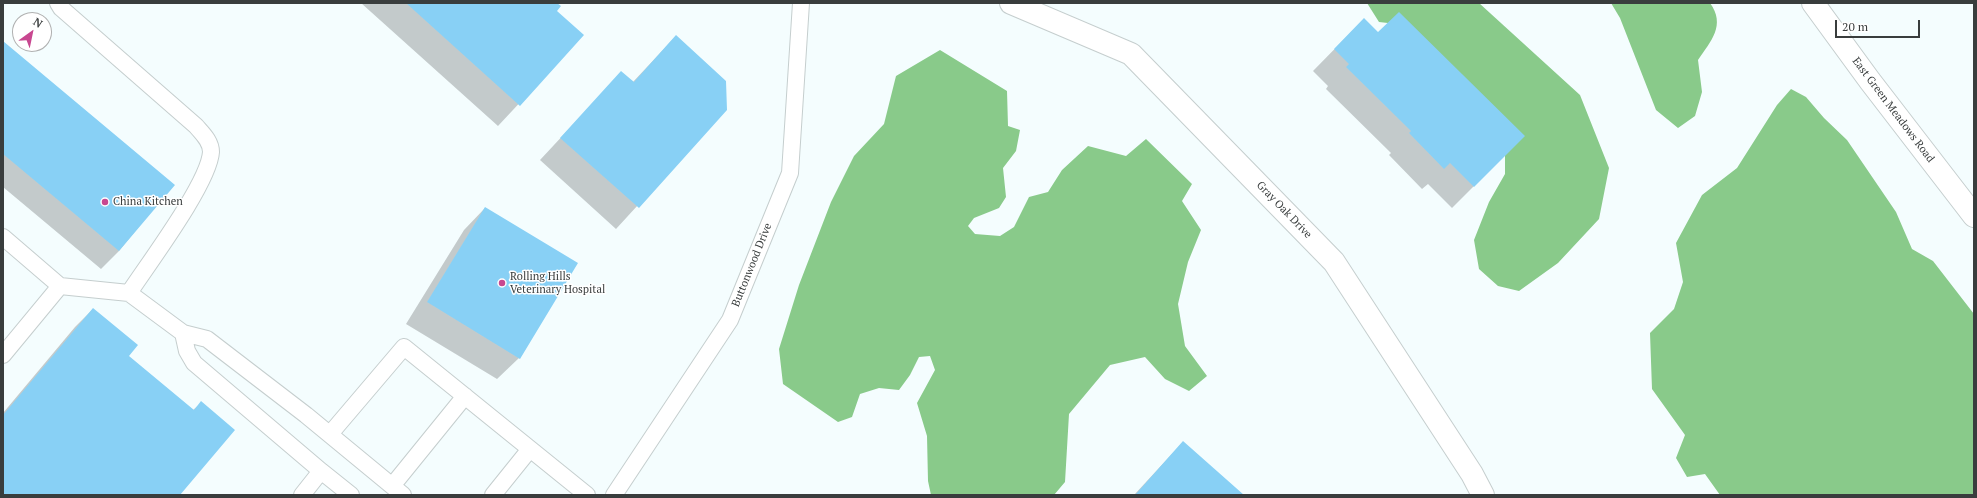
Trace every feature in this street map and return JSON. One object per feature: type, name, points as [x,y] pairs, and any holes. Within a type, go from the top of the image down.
[{"type":"street","name":"Gray Oak Drive","points":[[1011,3],[1131,54],[1334,262],[1468,467],[1484,495]]},
{"type":"street","name":"East Green Meadows Road","points":[[1812,3],[1974,216]]},
{"type":"lane","points":[[58,3],[61,8],[196,126],[207,138],[211,150],[209,163],[189,203],[129,293]]},
{"type":"lane","name":"Buttonwood Drive","points":[[614,495],[730,320],[790,173],[801,3]]},
{"type":"lane","points":[[3,237],[60,286],[129,293],[183,333],[207,339],[220,347],[398,490],[465,396]]},
{"type":"lane","points":[[3,355],[60,286]]},
{"type":"lane","points":[[183,333],[187,351],[194,364],[351,495]]},
{"type":"lane","points":[[330,434],[404,347],[587,495]]},
{"type":"lane","points":[[493,495],[530,449]]},
{"type":"lane","points":[[302,495],[321,471]]},
{"type":"green space","points":[[1367,3],[1479,3],[1580,95],[1609,168],[1599,219],[1558,263],[1519,291],[1498,286],[1479,269],[1474,240],[1489,202],[1505,174],[1505,132],[1406,25],[1379,22]]},
{"type":"green space","points":[[1611,3],[1710,3],[1715,11],[1717,26],[1715,33],[1698,60],[1702,92],[1695,116],[1678,128],[1656,110],[1620,18]]},
{"type":"green space","points":[[940,50],[1007,91],[1008,126],[1020,130],[1016,151],[1003,168],[1006,197],[999,208],[974,218],[968,226],[975,234],[1000,236],[1014,227],[1029,197],[1048,192],[1062,170],[1088,146],[1126,156],[1146,139],[1192,184],[1182,201],[1201,230],[1188,262],[1178,304],[1185,346],[1207,376],[1189,391],[1165,379],[1145,357],[1110,365],[1069,414],[1065,482],[1054,495],[931,495],[928,481],[927,436],[917,403],[935,370],[930,356],[919,357],[910,375],[899,390],[879,388],[860,394],[852,417],[838,422],[783,384],[779,349],[799,285],[831,202],[854,156],[884,124],[896,76]]},
{"type":"green space","points":[[1791,89],[1806,97],[1824,118],[1847,140],[1896,212],[1912,249],[1933,261],[1974,314],[1974,495],[1720,495],[1705,474],[1687,477],[1676,458],[1685,435],[1652,389],[1650,333],[1674,309],[1683,282],[1676,243],[1702,195],[1737,168],[1777,105]]},
{"type":"building","points":[[406,3],[557,3],[561,6],[557,11],[584,35],[520,106]]},
{"type":"building","points":[[1399,12],[1525,136],[1474,187],[1450,163],[1444,169],[1409,133],[1411,131],[1346,67],[1349,64],[1334,49],[1364,18],[1378,32]]},
{"type":"building","points":[[676,35],[726,81],[727,110],[639,208],[560,138],[621,71],[634,82]]},
{"type":"building","points":[[3,41],[12,49],[12,52],[16,52],[175,185],[119,251],[3,154]]},
{"type":"building","name":"Rolling Hills Veterinary Hospital","points":[[485,207],[578,263],[520,359],[427,302]]},
{"type":"building","points":[[93,308],[138,345],[129,356],[194,410],[201,401],[235,430],[180,495],[3,495],[3,415]]},
{"type":"building","points":[[1183,441],[1244,495],[1135,495]]},
{"type":"place","name":"China Kitchen","points":[[105,202]]},
{"type":"place","name":"Rolling Hills Veterinary Hospital","points":[[502,283]]}]
